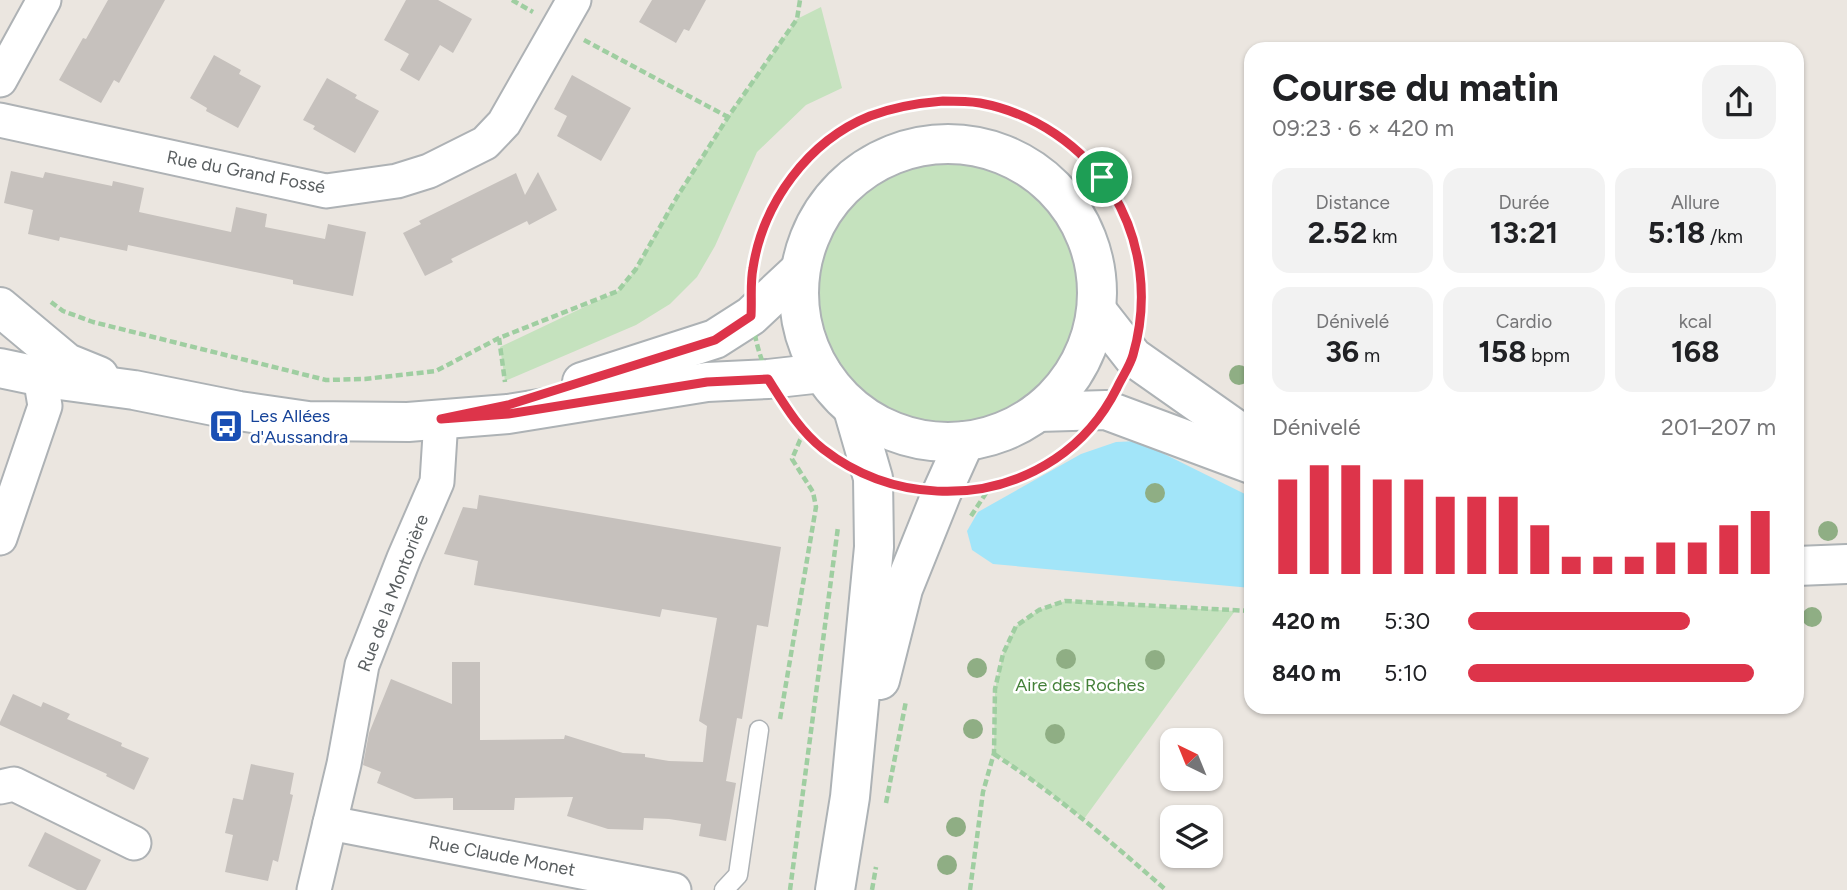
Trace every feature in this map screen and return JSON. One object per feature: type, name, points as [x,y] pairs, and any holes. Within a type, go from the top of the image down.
[{"type":"main road","points":[[956,143],[993,150],[1027,165],[1056,189],[1079,219],[1095,264],[1097,312],[1086,350],[1073,373],[1066,384],[1038,412],[1004,431],[965,441],[925,440],[887,429],[853,409],[822,373],[806,341],[799,306],[800,270],[814,227],[840,190],[876,162],[918,146],[956,143]]},
{"type":"main road","points":[[441,419],[508,405],[715,340],[751,316],[800,270]]},
{"type":"main road","points":[[0,307],[67,363],[134,390]]},
{"type":"main road","points":[[1097,312],[1133,357],[1244,435]]},
{"type":"main road","points":[[0,368],[308,421],[408,422],[508,414],[707,382],[822,373]]},
{"type":"main road","points":[[835,890],[850,797],[874,547],[873,478],[853,409]]},
{"type":"main road","points":[[1038,412],[1106,410],[1244,461]]},
{"type":"main road","points":[[850,797],[903,589],[965,441]]},
{"type":"main road","points":[[1804,566],[1847,564]]},
{"type":"street","points":[[0,80],[44,0]]},
{"type":"street","name":"Rue du Grand Fossé","points":[[0,120],[326,191],[397,181],[429,171],[485,143],[504,123],[567,13]]},
{"type":"street","points":[[0,538],[46,406],[40,376]]},
{"type":"street","name":"Rue de la Montorière","points":[[314,890],[344,764],[362,665],[437,482],[441,419]]},
{"type":"street","points":[[0,787],[14,784],[134,843]]},
{"type":"street","name":"Rue Claude Monet","points":[[330,822],[595,882],[674,890]]},
{"type":"lane","points":[[724,890],[738,875],[759,730]]},
{"type":"path","points":[[512,0],[567,13],[728,117]]},
{"type":"path","points":[[44,297],[63,311],[93,322],[326,380],[365,379],[436,371],[499,338],[618,291],[636,269],[677,197],[728,117],[797,19],[800,0]]},
{"type":"path","points":[[943,101],[980,103],[1014,112],[1046,127],[1080,152],[1102,177],[1122,209],[1136,247],[1142,279],[1141,319],[1133,357],[1106,410],[1084,435],[1056,458],[1026,475],[990,487],[942,492],[912,489],[873,478],[821,447],[793,419],[768,379],[751,316],[752,268],[764,225],[781,192],[804,162],[835,135],[868,117],[906,105],[943,101]]},
{"type":"path","points":[[779,726],[817,507],[813,492],[792,459],[806,432]]},
{"type":"path","points":[[790,890],[839,517]]},
{"type":"path","points":[[970,890],[983,792],[994,753],[995,689],[1003,654],[1016,626],[1039,610],[1065,601],[1244,611]]},
{"type":"path","points":[[994,753],[1084,819],[1166,890]]},
{"type":"green space","points":[[821,7],[842,88],[806,105],[757,152],[715,246],[697,277],[670,304],[636,325],[505,381],[500,347],[618,291],[636,269],[677,197],[728,117],[797,19]]},
{"type":"green space","points":[[948,144],[977,147],[1005,156],[1031,169],[1053,188],[1072,210],[1085,236],[1094,264],[1097,293],[1094,322],[1085,350],[1072,376],[1053,398],[1031,417],[1005,430],[977,439],[948,442],[919,439],[891,430],[865,417],[843,398],[824,376],[811,350],[802,322],[799,293],[802,264],[811,236],[824,210],[843,188],[865,169],[891,156],[919,147]]},
{"type":"green space","name":"Aire des Roches","points":[[1065,601],[1235,611],[1084,819],[994,753],[995,689],[1003,654],[1016,626],[1039,610]]},
{"type":"water","points":[[1138,441],[1244,494],[1244,587],[993,564],[972,550],[967,531],[978,512],[1081,454],[1116,442]]},
{"type":"building","points":[[108,0],[165,0],[119,83],[114,80],[101,103],[59,80]]},
{"type":"building","points":[[406,0],[438,0],[472,19],[453,53],[440,45],[419,81],[400,70],[409,54],[384,40]]},
{"type":"building","points":[[652,0],[706,0],[689,31],[684,29],[676,43],[639,22]]},
{"type":"building","points":[[214,55],[241,70],[239,74],[261,86],[238,128],[206,111],[207,108],[190,98]]},
{"type":"building","points":[[572,75],[631,108],[601,161],[557,136],[567,116],[554,109]]},
{"type":"building","points":[[327,78],[379,111],[355,153],[313,129],[315,126],[303,120]]},
{"type":"building","points":[[11,171],[43,178],[45,172],[112,186],[113,181],[144,188],[139,212],[231,232],[236,207],[267,214],[265,227],[325,239],[328,224],[366,232],[353,296],[293,284],[293,280],[128,245],[127,251],[60,237],[59,241],[28,234],[33,210],[4,203]]},
{"type":"building","points":[[538,172],[557,210],[529,225],[527,221],[451,259],[453,262],[425,276],[403,233],[421,224],[419,221],[516,173],[525,195]]},
{"type":"building","points":[[479,495],[781,547],[768,627],[757,625],[742,719],[737,718],[726,781],[736,783],[726,841],[699,836],[701,824],[669,819],[644,818],[643,830],[608,829],[567,816],[573,797],[515,798],[514,810],[453,810],[453,798],[415,799],[377,783],[381,772],[363,765],[369,733],[391,679],[452,704],[452,662],[480,662],[480,740],[564,739],[565,735],[623,753],[645,754],[645,757],[669,761],[703,762],[707,726],[699,721],[717,618],[662,609],[660,617],[474,585],[478,561],[444,554],[463,507],[477,509]]},
{"type":"building","points":[[13,694],[41,707],[43,702],[70,714],[67,719],[149,758],[134,790],[106,776],[107,774],[0,725]]},
{"type":"building","points":[[251,764],[294,773],[290,794],[293,795],[278,862],[273,860],[268,881],[225,872],[233,835],[225,833],[233,798],[243,800]]},
{"type":"building","points":[[45,832],[101,860],[86,890],[77,890],[28,866]]},
{"type":"place","name":"Les Allées d'Aussandra","points":[[226,426]]},
{"type":"route","points":[[943,101],[980,103],[1014,112],[1046,127],[1080,152],[1102,177],[1122,209],[1136,247],[1142,279],[1141,319],[1133,357],[1106,410],[1084,435],[1056,458],[1026,475],[990,487],[942,492],[912,489],[873,478],[821,447],[793,419],[768,379],[707,382],[508,414],[441,419],[508,405],[715,340],[751,316],[752,268],[764,225],[781,192],[804,162],[835,135],[868,117],[906,105],[943,101]]}]
